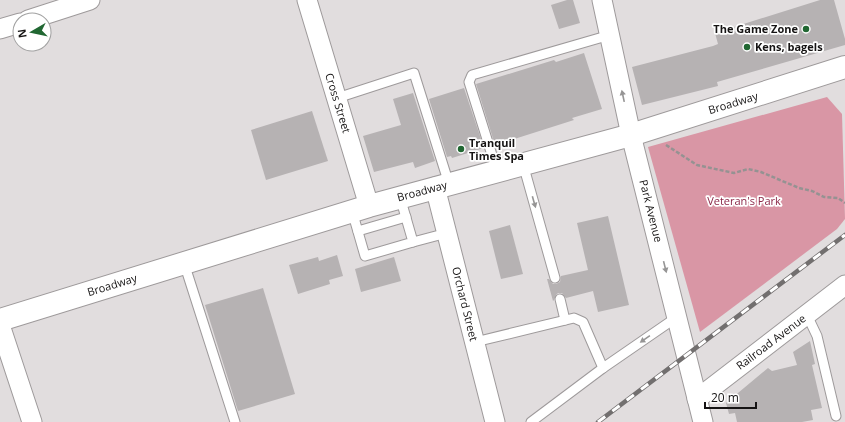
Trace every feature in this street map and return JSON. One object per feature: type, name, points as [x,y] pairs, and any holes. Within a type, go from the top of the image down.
[{"type":"street","points":[[52,12],[90,0]]},
{"type":"street","name":"Cross Street","points":[[307,0],[337,98],[360,216]]},
{"type":"street","name":"Park Avenue","points":[[602,0],[610,35],[641,131],[677,317],[703,422]]},
{"type":"street","points":[[0,29],[12,25]]},
{"type":"street","name":"Broadway","points":[[0,320],[184,263],[360,216],[403,207],[442,185],[641,131],[845,68]]},
{"type":"street","name":"Orchard Street","points":[[442,185],[447,233],[495,422]]},
{"type":"street","name":"Railroad Avenue","points":[[697,399],[845,285]]},
{"type":"street","points":[[0,325],[32,422]]},
{"type":"lane","points":[[497,171],[469,82],[472,75],[610,35]]},
{"type":"lane","points":[[337,98],[414,72],[442,185]]},
{"type":"lane","points":[[523,164],[555,278]]},
{"type":"lane","points":[[403,207],[413,242]]},
{"type":"lane","points":[[360,216],[365,256],[447,233]]},
{"type":"lane","points":[[184,263],[234,422]]},
{"type":"lane","points":[[560,299],[565,320]]},
{"type":"lane","points":[[807,315],[817,336],[836,416]]},
{"type":"lane","points":[[531,422],[603,368],[677,317]]},
{"type":"lane","points":[[475,342],[574,318],[583,322],[603,368]]},
{"type":"path","points":[[641,131],[697,165],[734,173],[748,169],[761,172],[824,197],[838,198],[845,203]]},
{"type":"green space","name":"Veteran's Park","points":[[827,97],[842,114],[845,219],[837,229],[700,332],[648,147]]},
{"type":"building","points":[[567,0],[573,0],[580,23],[559,29],[551,5]]},
{"type":"building","points":[[820,0],[834,0],[845,39],[845,45],[717,82],[718,86],[642,105],[632,67],[713,46],[718,44],[715,33]]},
{"type":"building","points":[[584,53],[602,109],[572,118],[574,120],[495,145],[476,84],[554,60],[556,62]]},
{"type":"building","points":[[464,88],[484,148],[452,158],[451,156],[447,157],[429,99]]},
{"type":"building","points":[[413,93],[435,161],[415,168],[413,162],[374,172],[363,136],[401,125],[393,99]]},
{"type":"building","points":[[312,111],[328,161],[266,180],[251,130]]},
{"type":"building","points":[[608,216],[629,305],[598,312],[593,291],[566,298],[562,293],[558,293],[553,301],[547,279],[549,279],[553,284],[556,284],[560,282],[561,276],[588,270],[577,223]]},
{"type":"building","points":[[510,225],[523,274],[501,279],[489,231]]},
{"type":"building","points":[[337,255],[343,276],[329,280],[330,284],[298,294],[289,265],[318,257],[319,261]]},
{"type":"building","points":[[394,257],[401,281],[361,292],[355,269]]},
{"type":"building","points":[[263,288],[295,394],[238,411],[205,305]]},
{"type":"building","points":[[810,341],[815,364],[812,365],[822,408],[811,410],[813,420],[802,422],[737,422],[735,413],[729,414],[726,403],[768,368],[772,371],[797,365],[793,352]]},
{"type":"railway","points":[[598,422],[845,235]]},
{"type":"place","name":"The Game Zone","points":[[806,29]]},
{"type":"place","name":"Kens, bagels","points":[[747,47]]},
{"type":"place","name":"Tranquil Times Spa","points":[[461,149]]}]
